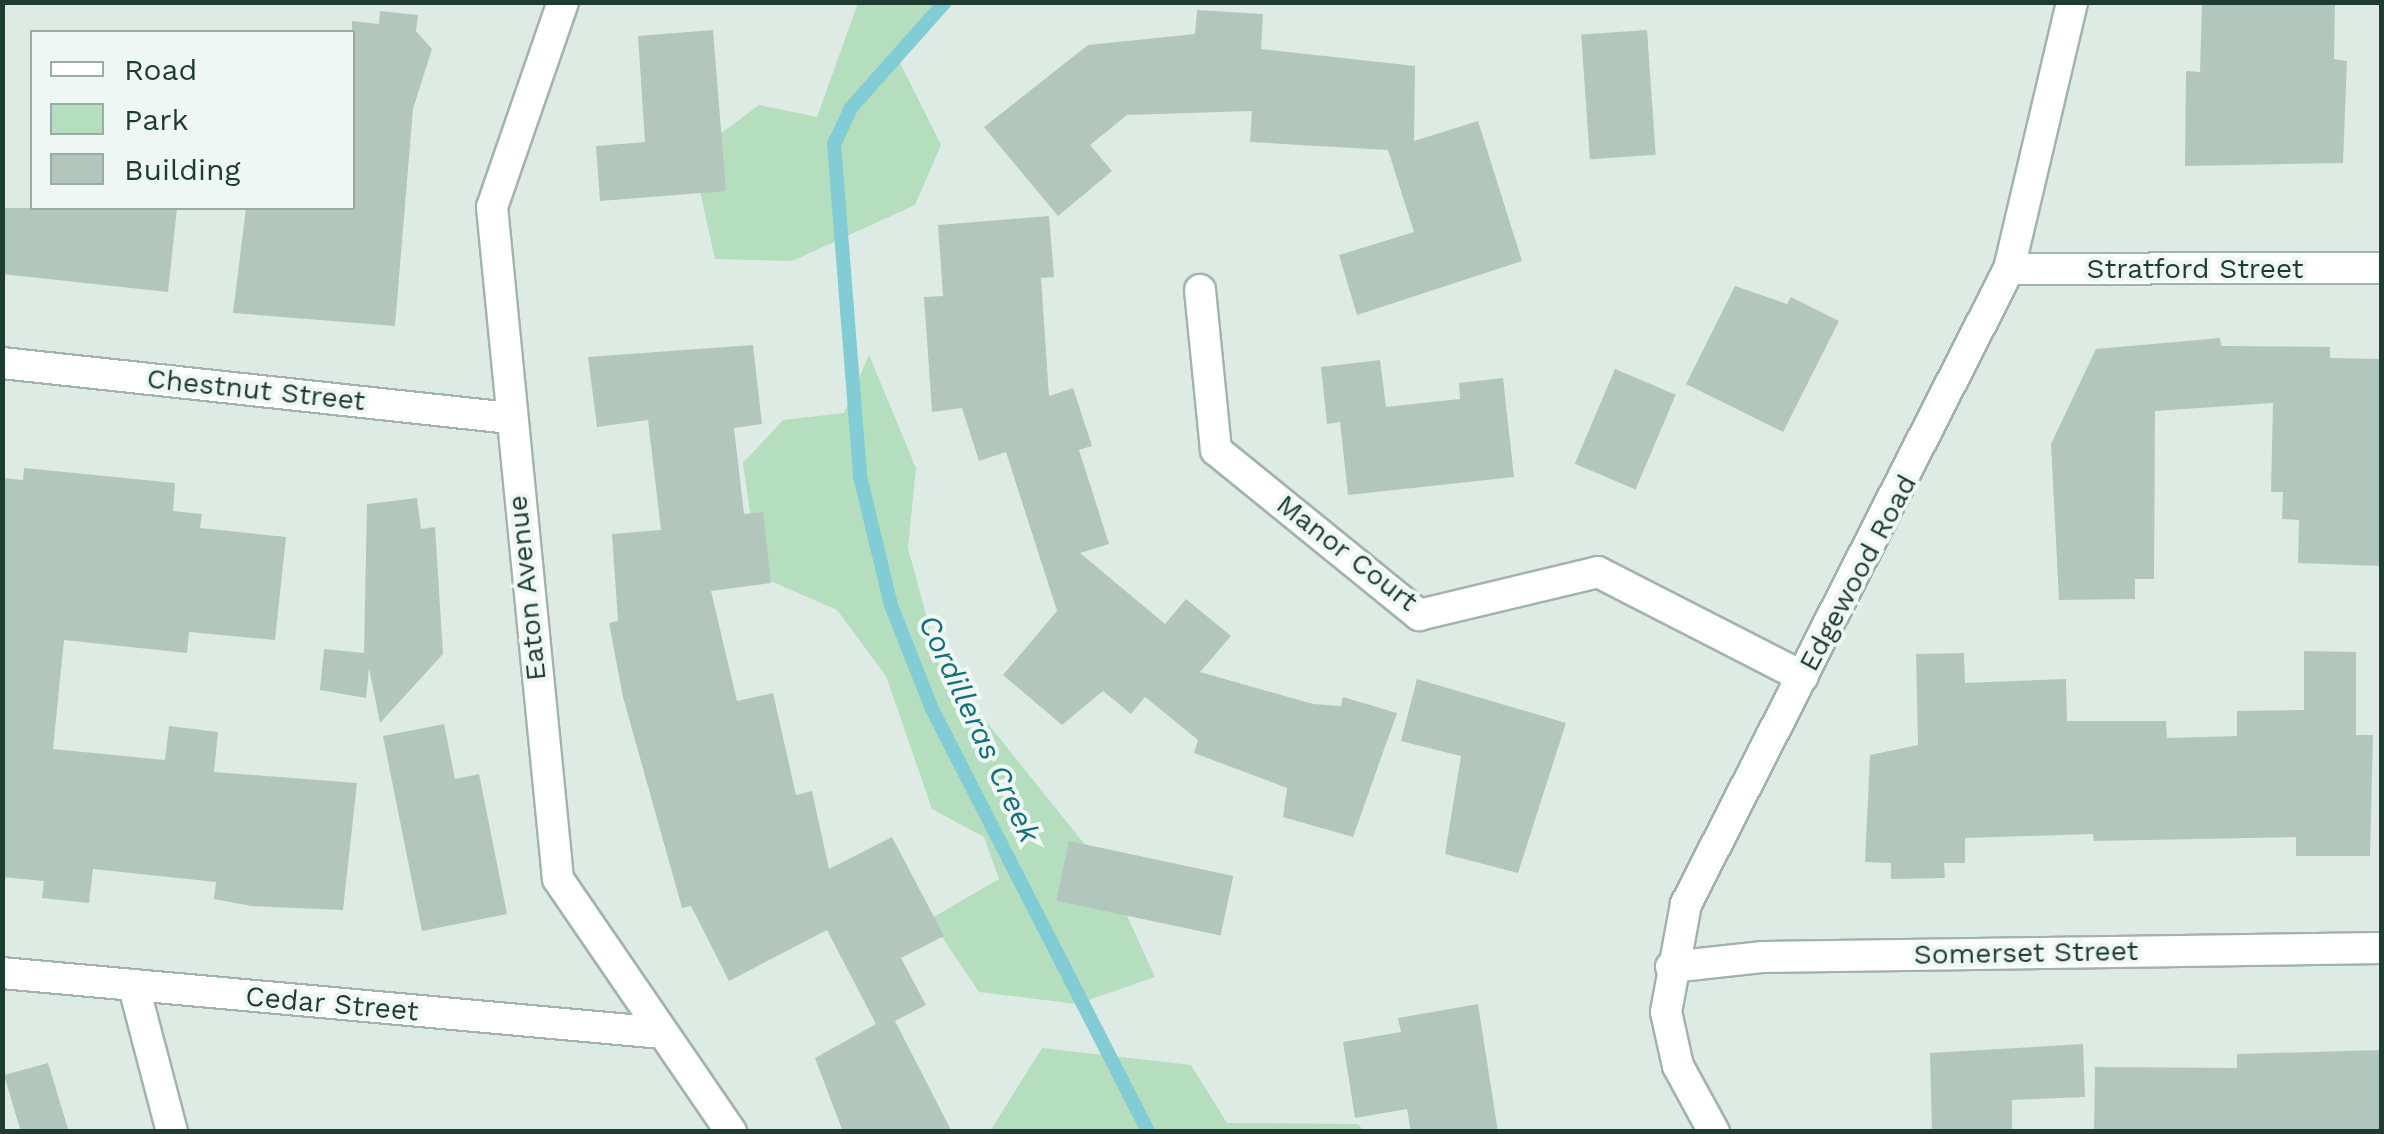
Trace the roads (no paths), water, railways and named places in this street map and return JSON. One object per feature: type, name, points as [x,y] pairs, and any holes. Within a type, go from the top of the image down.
[{"type":"street","name":"Eaton Avenue","points":[[563,2],[492,207],[558,878],[731,1132]]},
{"type":"street","name":"Edgewood Road","points":[[1714,1132],[1678,1066],[1666,1012],[1671,967],[1686,904],[2009,269],[2072,2]]},
{"type":"street","name":"Stratford Street","points":[[2009,269],[2382,268]]},
{"type":"street","name":"Manor Court","points":[[1200,290],[1216,450],[1419,615],[1598,572],[1802,678]]},
{"type":"street","name":"Chestnut Street","points":[[2,363],[510,418]]},
{"type":"street","name":"Somerset Street","points":[[1671,967],[1764,957],[2382,948]]},
{"type":"street","name":"Cedar Street","points":[[2,973],[662,1033]]},
{"type":"street","points":[[134,987],[172,1132]]},
{"type":"waterway","name":"Cordilleras Creek","points":[[945,2],[851,108],[834,144],[860,476],[891,605],[932,709],[1148,1132]]}]
